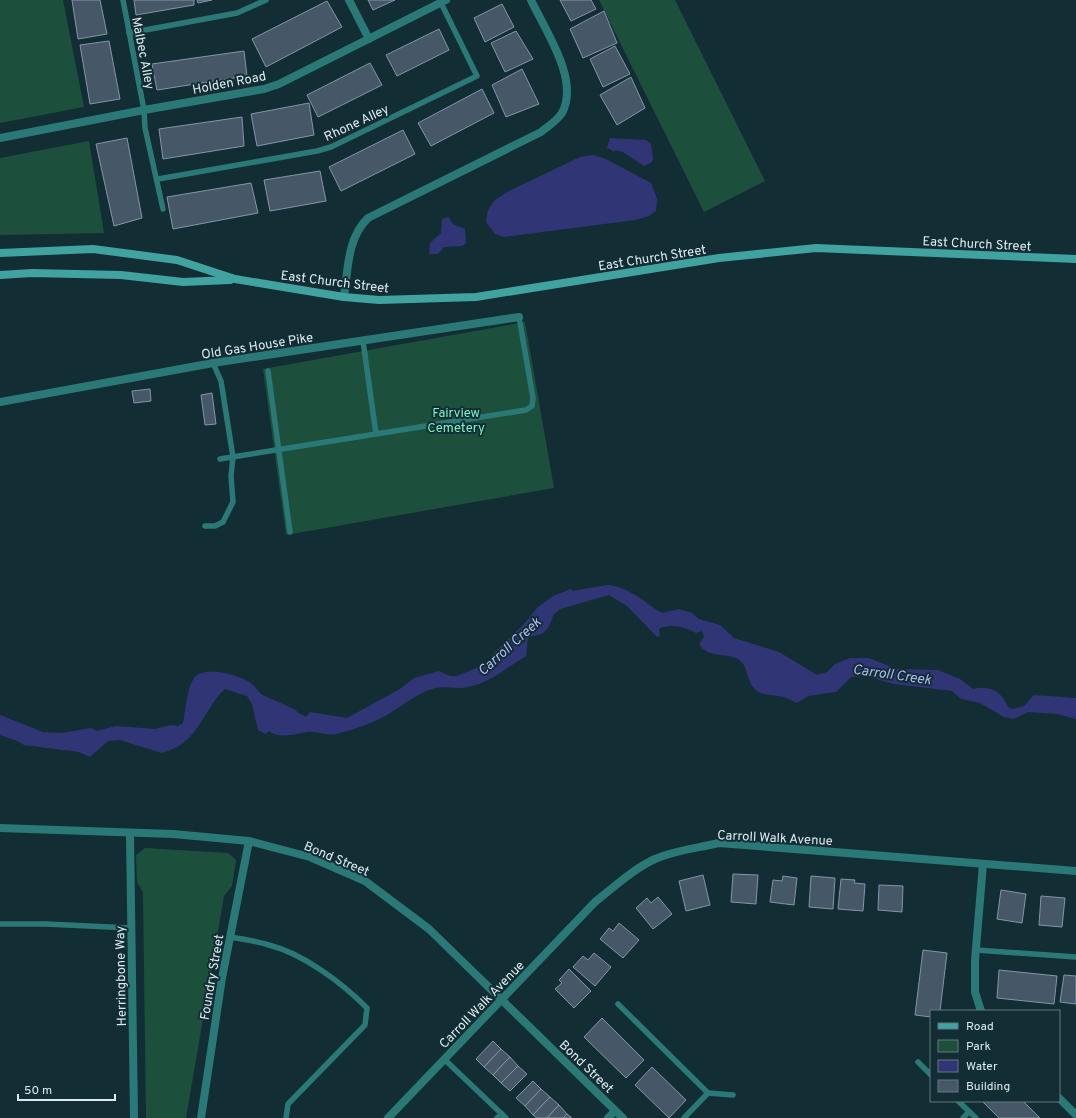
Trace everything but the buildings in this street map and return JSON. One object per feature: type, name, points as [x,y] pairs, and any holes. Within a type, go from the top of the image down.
[{"type":"main road","name":"East Church Street","points":[[0,254],[93,249],[177,260],[235,279],[344,297],[379,300],[476,297],[726,257],[816,248],[1076,259]]},
{"type":"main road","name":"East Church Street","points":[[0,275],[32,273],[121,276],[183,282],[235,279]]},
{"type":"street","points":[[349,0],[368,39]]},
{"type":"street","points":[[344,297],[354,237],[359,226],[368,218],[541,132],[562,113],[566,98],[566,72],[531,0]]},
{"type":"street","name":"Holden Road","points":[[0,138],[144,110],[264,89],[279,84],[443,1]]},
{"type":"street","name":"Old Gas House Pike","points":[[0,402],[213,363],[519,317]]},
{"type":"street","name":"Bond Street","points":[[0,828],[130,833],[249,841],[310,857],[365,881],[429,929],[623,1118]]},
{"type":"street","name":"Herringbone Way","points":[[130,833],[134,1118]]},
{"type":"street","name":"Foundry Street","points":[[201,1118],[222,978],[249,841]]},
{"type":"street","name":"Carroll Walk Avenue","points":[[388,1118],[595,902],[630,874],[655,859],[678,851],[719,843],[1076,871]]},
{"type":"street","points":[[981,1010],[975,992],[976,950],[983,864]]},
{"type":"street","points":[[1060,1099],[1076,1115]]},
{"type":"street","points":[[608,1118],[615,1111]]},
{"type":"lane","name":"Malbec Alley","points":[[123,0],[144,110]]},
{"type":"lane","points":[[129,33],[237,13],[266,0]]},
{"type":"lane","name":"Rhone Alley","points":[[158,179],[317,151],[331,147],[477,76],[443,1]]},
{"type":"lane","points":[[144,110],[145,128],[158,179],[163,209]]},
{"type":"lane","points":[[220,459],[526,410],[532,406],[533,398],[519,317]]},
{"type":"lane","points":[[363,341],[376,434]]},
{"type":"lane","points":[[205,526],[215,526],[223,522],[229,513],[233,502],[231,476],[233,457],[221,381],[213,363]]},
{"type":"lane","points":[[268,372],[290,532]]},
{"type":"lane","points":[[0,924],[46,924],[131,928]]},
{"type":"lane","points":[[230,937],[270,945],[311,964],[347,988],[367,1008],[365,1025],[288,1104],[286,1118]]},
{"type":"lane","points":[[976,950],[1076,957]]},
{"type":"lane","points":[[618,1004],[708,1093],[733,1095]]},
{"type":"lane","points":[[444,1059],[502,1117]]},
{"type":"lane","points":[[918,1062],[930,1074]]},
{"type":"lane","points":[[684,1118],[708,1093]]},
{"type":"lane","points":[[959,1102],[976,1118]]},
{"type":"lane","points":[[963,1118],[969,1112]]},
{"type":"green space","points":[[0,0],[63,0],[84,107],[0,123]]},
{"type":"green space","points":[[599,0],[675,0],[765,181],[704,212]]},
{"type":"green space","points":[[89,141],[104,233],[0,235],[0,158]]},
{"type":"green space","name":"Fairview Cemetery","points":[[525,322],[554,488],[286,535],[263,369]]},
{"type":"green space","points":[[145,848],[228,853],[236,860],[232,886],[224,896],[186,1118],[146,1118],[143,892],[137,882],[136,855]]},
{"type":"water","points":[[610,138],[646,140],[651,144],[653,158],[652,162],[644,166],[623,152],[615,150],[615,152],[607,148]]},
{"type":"water","points":[[593,155],[606,159],[651,183],[657,199],[656,211],[649,216],[635,220],[504,237],[495,234],[486,222],[488,210],[494,201],[507,192],[580,157]]},
{"type":"water","points":[[449,217],[453,224],[465,229],[466,243],[462,246],[444,247],[438,254],[429,254],[430,243],[441,233],[442,219]]},
{"type":"water","name":"Carroll Creek","points":[[606,585],[629,591],[662,613],[679,609],[692,613],[699,619],[720,625],[734,638],[779,652],[817,675],[827,672],[835,664],[850,658],[869,658],[896,669],[938,670],[960,679],[973,689],[985,688],[993,690],[999,694],[1008,707],[1012,709],[1024,706],[1034,695],[1076,698],[1076,719],[1057,714],[1028,712],[1014,719],[1004,717],[980,703],[961,699],[952,691],[894,684],[865,676],[851,677],[836,692],[808,696],[797,703],[784,697],[762,694],[756,691],[751,684],[744,665],[738,659],[707,652],[703,649],[699,644],[704,637],[702,631],[696,633],[687,629],[668,626],[659,629],[660,636],[657,637],[627,606],[609,595],[560,609],[553,615],[551,623],[546,631],[528,638],[526,656],[484,682],[468,687],[441,687],[426,691],[379,719],[336,734],[307,732],[292,735],[277,735],[269,731],[265,734],[258,730],[252,704],[247,696],[225,689],[217,697],[193,734],[185,742],[162,753],[120,740],[108,741],[90,757],[79,752],[24,745],[0,735],[0,715],[43,732],[62,733],[91,728],[97,731],[116,726],[155,729],[171,725],[178,726],[183,723],[191,683],[199,674],[206,672],[223,673],[240,677],[252,684],[263,695],[296,710],[306,717],[310,712],[347,718],[400,689],[414,678],[439,671],[450,676],[457,676],[486,664],[492,655],[524,624],[537,608],[553,596],[571,589],[573,591]]}]
